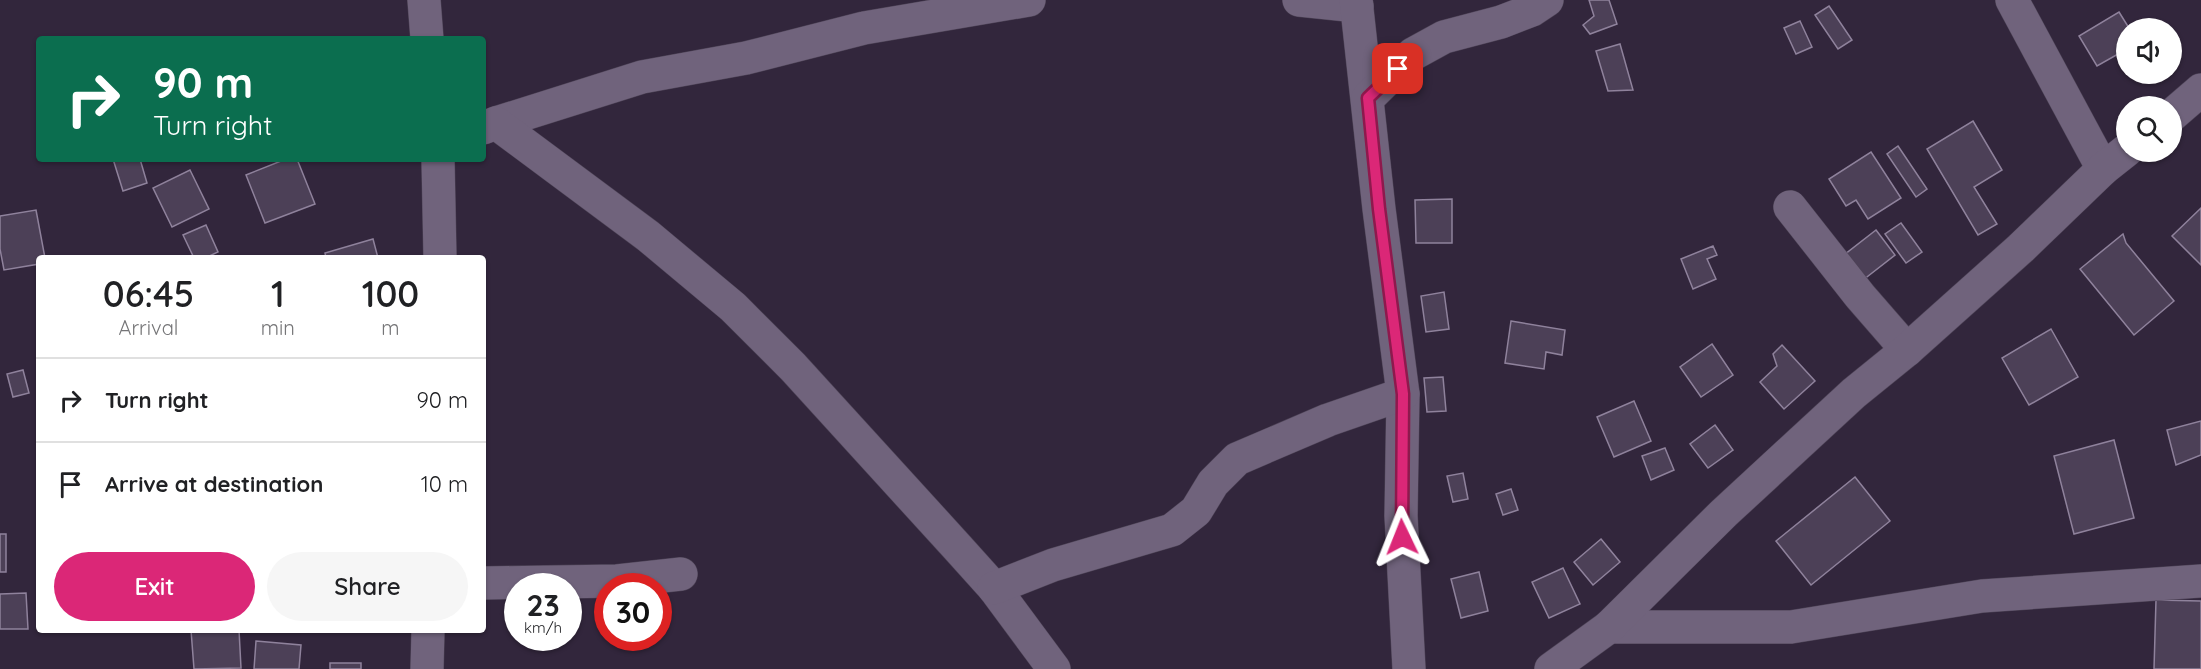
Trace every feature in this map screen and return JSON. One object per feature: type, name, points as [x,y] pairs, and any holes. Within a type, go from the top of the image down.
[{"type":"street","points":[[424,0],[427,36]]},
{"type":"street","points":[[489,125],[642,77],[746,58],[864,28],[981,4],[1029,0]]},
{"type":"street","points":[[1299,0],[1357,3],[1379,209],[1403,394],[1401,516],[1409,669]]},
{"type":"street","points":[[1368,98],[1413,54],[1444,37],[1501,22],[1532,10],[1547,0]]},
{"type":"street","points":[[1551,669],[1609,627],[1733,505],[1854,393],[1907,350],[2021,248],[2115,159],[2013,0]]},
{"type":"street","points":[[2182,106],[2201,90]]},
{"type":"street","points":[[489,125],[648,236],[733,307],[793,367],[994,588],[1054,669]]},
{"type":"street","points":[[438,162],[440,255]]},
{"type":"street","points":[[1790,207],[1838,269],[1907,350]]},
{"type":"street","points":[[994,588],[1053,565],[1172,530],[1196,511],[1213,483],[1237,459],[1328,420],[1403,394]]},
{"type":"street","points":[[486,584],[617,581],[681,574]]},
{"type":"street","points":[[1609,627],[1791,627],[1982,596],[2201,581]]},
{"type":"street","points":[[427,669],[428,633]]},
{"type":"building","points":[[1589,0],[1609,0],[1617,24],[1590,34],[1583,25],[1594,16]]},
{"type":"building","points":[[1829,6],[1852,40],[1838,49],[1815,15]]},
{"type":"building","points":[[2119,12],[2123,18],[2116,18],[2116,55],[2097,66],[2079,36]]},
{"type":"building","points":[[1800,21],[1812,47],[1796,54],[1784,28]]},
{"type":"building","points":[[1620,44],[1633,90],[1608,91],[1596,51]]},
{"type":"building","points":[[1973,121],[2002,170],[1974,187],[1997,224],[1978,235],[1927,149]]},
{"type":"building","points":[[1898,146],[1927,189],[1916,197],[1887,154]]},
{"type":"building","points":[[1871,152],[1901,198],[1868,219],[1856,200],[1846,206],[1829,179]]},
{"type":"building","points":[[114,162],[141,162],[147,183],[123,191]]},
{"type":"building","points":[[278,162],[298,162],[315,204],[265,223],[246,175]]},
{"type":"building","points":[[190,170],[209,209],[172,227],[153,188]]},
{"type":"building","points":[[1452,199],[1452,243],[1416,243],[1415,200]]},
{"type":"building","points":[[2201,208],[2201,265],[2172,236]]},
{"type":"building","points":[[36,210],[44,255],[36,255],[36,265],[4,270],[0,249],[0,216]]},
{"type":"building","points":[[1901,223],[1922,252],[1906,263],[1885,234]]},
{"type":"building","points":[[206,225],[218,252],[212,255],[193,255],[183,235]]},
{"type":"building","points":[[1876,230],[1895,255],[1863,280],[1844,255]]},
{"type":"building","points":[[2123,234],[2126,243],[2174,301],[2134,335],[2080,269]]},
{"type":"building","points":[[373,239],[377,255],[325,255],[325,253]]},
{"type":"building","points":[[1713,246],[1717,255],[1707,259],[1716,279],[1693,289],[1681,259]]},
{"type":"building","points":[[1444,292],[1449,329],[1426,332],[1421,296]]},
{"type":"building","points":[[1511,321],[1565,330],[1562,355],[1546,352],[1544,369],[1505,363]]},
{"type":"building","points":[[2051,329],[2078,377],[2029,405],[2002,358]]},
{"type":"building","points":[[1712,344],[1733,375],[1701,397],[1680,367]]},
{"type":"building","points":[[1782,345],[1815,381],[1784,409],[1760,382],[1777,366],[1773,354]]},
{"type":"building","points":[[23,370],[29,393],[13,397],[7,374]]},
{"type":"building","points":[[1443,377],[1446,411],[1427,412],[1424,378]]},
{"type":"building","points":[[1634,401],[1651,441],[1614,457],[1597,417]]},
{"type":"building","points":[[2201,421],[2201,455],[2176,465],[2167,430]]},
{"type":"building","points":[[1715,425],[1733,450],[1708,468],[1690,444]]},
{"type":"building","points":[[2114,440],[2134,518],[2074,534],[2054,456]]},
{"type":"building","points":[[1665,448],[1674,470],[1651,480],[1642,456]]},
{"type":"building","points":[[1463,473],[1468,499],[1453,502],[1447,476]]},
{"type":"building","points":[[1855,477],[1890,521],[1811,585],[1776,541]]},
{"type":"building","points":[[1511,489],[1518,510],[1503,515],[1496,494]]},
{"type":"building","points":[[0,534],[6,534],[6,572],[0,572]]},
{"type":"building","points":[[1601,539],[1620,562],[1593,585],[1574,562]]},
{"type":"building","points":[[1563,568],[1580,604],[1549,618],[1532,582]]},
{"type":"building","points":[[1479,572],[1488,611],[1461,618],[1451,579]]},
{"type":"building","points":[[26,593],[28,629],[0,629],[0,594]]},
{"type":"building","points":[[2156,600],[2201,601],[2201,669],[2154,669]]},
{"type":"building","points":[[191,633],[239,633],[241,668],[194,669]]},
{"type":"building","points":[[256,641],[301,645],[299,669],[254,669]]},
{"type":"building","points":[[330,663],[361,663],[361,669],[330,669]]},
{"type":"route","points":[[1398,69],[1368,98],[1379,209],[1403,394],[1402,537]]}]
